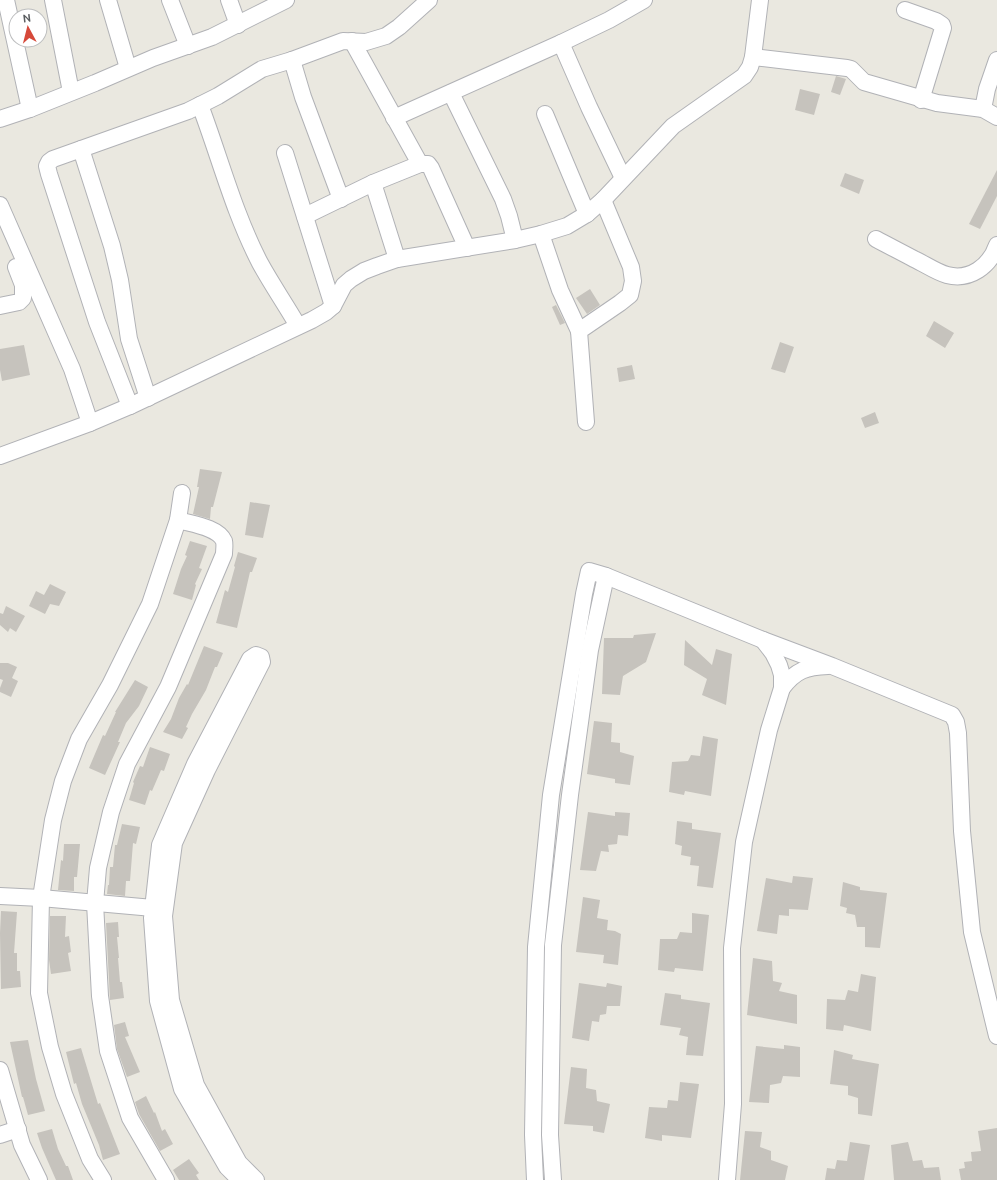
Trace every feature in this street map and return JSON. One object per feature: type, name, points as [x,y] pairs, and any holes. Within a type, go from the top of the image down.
[{"type":"street","points":[[6,0],[30,109]]},
{"type":"street","points":[[52,0],[71,92]]},
{"type":"street","points":[[108,0],[128,68]]},
{"type":"street","points":[[170,0],[188,46]]},
{"type":"street","points":[[229,0],[238,25]]},
{"type":"street","points":[[0,119],[30,109],[159,55],[212,37],[286,0]]},
{"type":"street","points":[[394,118],[561,43],[609,20],[644,0]]},
{"type":"street","points":[[0,456],[90,423],[130,406],[322,315],[333,306],[344,285],[364,271],[397,259],[515,240],[541,234],[567,226],[587,214],[603,200],[673,126],[744,76],[750,67],[753,57],[760,0]]},
{"type":"street","points":[[130,406],[98,322],[49,174],[47,166],[51,160],[152,125],[200,105],[255,72],[343,41],[366,42],[386,36],[399,27],[426,1]]},
{"type":"street","points":[[905,10],[936,21],[942,25],[943,28],[921,100]]},
{"type":"street","points":[[352,41],[420,164]]},
{"type":"street","points":[[561,43],[589,108],[623,178]]},
{"type":"street","points":[[753,57],[847,68],[864,82],[921,100],[983,109],[997,117]]},
{"type":"street","points":[[292,60],[303,97],[341,199]]},
{"type":"street","points":[[983,109],[987,89],[997,60]]},
{"type":"street","points":[[451,93],[503,199],[515,240]]},
{"type":"street","points":[[200,105],[234,203],[251,243],[260,263],[298,326]]},
{"type":"street","points":[[545,114],[587,214]]},
{"type":"street","points":[[81,149],[112,246],[120,280],[129,339],[148,398]]},
{"type":"street","points":[[285,153],[333,306]]},
{"type":"street","points":[[305,216],[373,183],[420,164],[428,164],[466,248]]},
{"type":"street","points":[[373,183],[397,259]]},
{"type":"street","points":[[579,331],[630,295],[633,281],[631,267],[603,200]]},
{"type":"street","points":[[0,205],[72,369],[90,423]]},
{"type":"street","points":[[0,229],[23,285],[24,292],[21,301],[0,306]]},
{"type":"street","points":[[541,234],[560,290],[579,331],[586,422]]},
{"type":"street","points":[[876,239],[940,272],[955,276],[970,274],[983,268],[992,257],[997,245]]},
{"type":"street","points":[[103,1180],[90,1159],[64,1094],[50,1047],[40,993],[41,898],[52,820],[64,781],[79,738],[110,685],[150,604],[178,520],[182,492]]},
{"type":"street","points":[[166,1180],[130,1118],[108,1051],[100,996],[95,903],[100,862],[111,812],[127,764],[168,687],[224,554],[225,543],[220,535],[200,526],[178,520]]},
{"type":"street","points":[[535,1180],[533,1135],[536,947],[552,795],[589,571],[606,576],[763,640],[952,714],[956,722],[958,733],[962,831],[972,932],[997,1036]]},
{"type":"street","points":[[553,1180],[550,1135],[553,945],[570,795],[590,650],[606,576]]},
{"type":"street","points":[[727,1180],[733,1104],[732,948],[744,842],[769,730],[782,688],[782,675],[779,665],[763,640]]},
{"type":"street","points":[[240,1180],[227,1167],[182,1089],[158,1001],[152,918],[160,845],[199,757],[250,659],[253,656],[258,655],[261,657],[262,662],[207,770],[174,843],[164,916],[171,1000],[196,1085],[240,1163],[256,1180]]},
{"type":"street","points":[[782,688],[791,677],[800,670],[814,667],[832,666]]},
{"type":"street","points":[[0,896],[41,898],[153,908]]},
{"type":"street","points":[[0,1070],[22,1145],[39,1180]]},
{"type":"street","points":[[0,1135],[18,1129]]},
{"type":"building","points":[[836,76],[846,79],[840,95],[831,92]]},
{"type":"building","points":[[800,89],[820,94],[814,115],[795,110]]},
{"type":"building","points":[[997,170],[997,196],[980,229],[969,224]]},
{"type":"building","points":[[845,173],[864,180],[859,194],[840,186]]},
{"type":"building","points":[[590,289],[600,305],[587,314],[576,298]]},
{"type":"building","points":[[556,305],[565,323],[560,325],[552,307]]},
{"type":"building","points":[[934,321],[954,333],[945,348],[926,336]]},
{"type":"building","points":[[780,342],[794,347],[785,373],[771,369]]},
{"type":"building","points":[[24,345],[30,375],[2,381],[0,370],[0,349]]},
{"type":"building","points":[[632,365],[635,379],[619,382],[617,368]]},
{"type":"building","points":[[875,412],[879,423],[865,428],[861,418]]},
{"type":"building","points":[[200,469],[222,472],[213,507],[211,507],[210,519],[193,514],[199,487],[197,487]]},
{"type":"building","points":[[250,502],[270,505],[263,538],[245,535]]},
{"type":"building","points":[[190,541],[207,546],[199,568],[202,569],[195,584],[192,600],[173,594],[187,556],[185,555]]},
{"type":"building","points":[[238,552],[257,558],[252,572],[250,572],[237,628],[216,623],[225,590],[228,592]]},
{"type":"building","points":[[50,584],[66,592],[59,606],[50,604],[45,614],[29,606],[36,591],[44,595]]},
{"type":"building","points":[[6,606],[25,616],[16,632],[10,628],[8,632],[0,625],[0,613],[3,614]]},
{"type":"building","points":[[656,633],[646,662],[623,676],[620,695],[602,694],[604,638],[633,638],[634,635]]},
{"type":"building","points":[[685,640],[712,665],[716,649],[732,654],[726,705],[702,695],[707,679],[684,665]]},
{"type":"building","points":[[204,646],[223,653],[217,667],[215,667],[206,690],[192,714],[186,727],[188,728],[182,739],[163,732],[171,719],[179,698],[187,684],[188,685]]},
{"type":"building","points":[[0,663],[8,663],[17,667],[12,678],[18,681],[11,697],[0,692],[3,680],[0,679]]},
{"type":"building","points":[[135,680],[148,687],[139,706],[126,723],[118,742],[120,742],[105,775],[89,768],[115,712]]},
{"type":"building","points":[[594,721],[612,723],[611,742],[620,743],[620,752],[634,756],[630,785],[615,783],[615,779],[587,774]]},
{"type":"building","points":[[703,736],[718,739],[711,796],[685,791],[684,795],[669,792],[672,762],[688,761],[691,755],[700,756]]},
{"type":"building","points":[[150,747],[170,754],[164,771],[161,770],[152,791],[150,790],[145,805],[129,800],[133,782],[140,766],[143,767]]},
{"type":"building","points":[[588,812],[615,816],[615,812],[630,813],[628,836],[618,835],[617,844],[608,845],[609,852],[601,851],[596,871],[580,870]]},
{"type":"building","points":[[677,821],[692,823],[692,829],[721,833],[713,888],[697,886],[699,866],[690,865],[691,857],[681,855],[682,846],[675,844]]},
{"type":"building","points":[[122,824],[140,827],[136,844],[133,843],[130,881],[126,881],[125,896],[107,894],[110,867],[113,867],[115,845],[117,845]]},
{"type":"building","points":[[64,844],[80,844],[77,877],[74,877],[74,891],[58,890],[61,860],[63,861]]},
{"type":"building","points":[[793,876],[813,878],[808,910],[789,909],[789,916],[779,915],[777,934],[757,931],[766,878],[792,883]]},
{"type":"building","points":[[843,882],[860,887],[860,890],[887,893],[880,948],[865,947],[865,927],[857,927],[855,915],[846,913],[847,908],[840,906]]},
{"type":"building","points":[[583,897],[600,900],[597,918],[608,920],[607,930],[615,931],[621,934],[618,965],[603,963],[604,955],[576,952]]},
{"type":"building","points":[[1,911],[17,912],[14,953],[17,953],[17,971],[20,971],[21,987],[1,989]]},
{"type":"building","points":[[692,913],[709,915],[703,971],[675,968],[674,972],[658,970],[660,939],[677,939],[680,932],[692,933]]},
{"type":"building","points":[[50,916],[66,916],[65,937],[69,936],[71,952],[68,953],[71,971],[51,974],[49,960]]},
{"type":"building","points":[[118,922],[118,958],[120,982],[122,982],[124,998],[110,1000],[106,923]]},
{"type":"building","points":[[753,958],[772,961],[773,981],[782,983],[779,991],[797,995],[797,1024],[747,1015]]},
{"type":"building","points":[[861,974],[876,977],[871,1031],[844,1025],[843,1031],[826,1029],[827,999],[845,1000],[848,990],[858,992]]},
{"type":"building","points":[[579,983],[606,987],[607,983],[622,986],[620,1006],[607,1006],[606,1014],[600,1015],[599,1022],[592,1021],[589,1041],[572,1038]]},
{"type":"building","points":[[665,993],[681,995],[681,999],[710,1003],[703,1056],[686,1055],[688,1037],[679,1035],[681,1028],[660,1025]]},
{"type":"building","points":[[125,1022],[129,1036],[125,1037],[140,1072],[127,1077],[117,1049],[114,1025]]},
{"type":"building","points":[[28,1040],[36,1079],[45,1111],[28,1115],[22,1097],[10,1042]]},
{"type":"building","points":[[784,1045],[800,1047],[800,1077],[783,1076],[781,1083],[770,1085],[769,1103],[749,1102],[756,1046],[784,1049]]},
{"type":"building","points":[[81,1048],[98,1104],[100,1103],[120,1154],[103,1160],[99,1145],[82,1104],[76,1083],[74,1084],[66,1052]]},
{"type":"building","points":[[834,1050],[853,1055],[852,1059],[879,1064],[872,1116],[858,1114],[858,1098],[848,1095],[848,1086],[830,1084]]},
{"type":"building","points":[[571,1067],[587,1069],[586,1088],[596,1090],[597,1101],[610,1104],[604,1133],[593,1131],[593,1126],[564,1124]]},
{"type":"building","points":[[680,1082],[699,1084],[691,1138],[662,1135],[662,1141],[645,1138],[649,1107],[667,1108],[668,1100],[678,1101]]},
{"type":"building","points":[[146,1096],[154,1113],[155,1112],[162,1131],[165,1129],[173,1144],[160,1151],[139,1114],[135,1102]]},
{"type":"building","points":[[997,1128],[997,1180],[961,1180],[959,1169],[965,1168],[964,1162],[972,1161],[971,1152],[981,1151],[978,1131]]},
{"type":"building","points":[[52,1129],[58,1149],[66,1166],[68,1166],[73,1180],[56,1180],[42,1148],[37,1133]]},
{"type":"building","points":[[745,1131],[762,1132],[760,1147],[771,1151],[771,1160],[788,1166],[785,1180],[740,1180]]},
{"type":"building","points":[[850,1142],[870,1145],[864,1180],[825,1180],[827,1168],[835,1169],[837,1160],[847,1161]]},
{"type":"building","points":[[908,1142],[913,1161],[922,1160],[924,1168],[939,1167],[941,1180],[894,1180],[891,1145]]},
{"type":"building","points":[[189,1159],[199,1173],[196,1175],[199,1180],[179,1180],[173,1170]]}]
